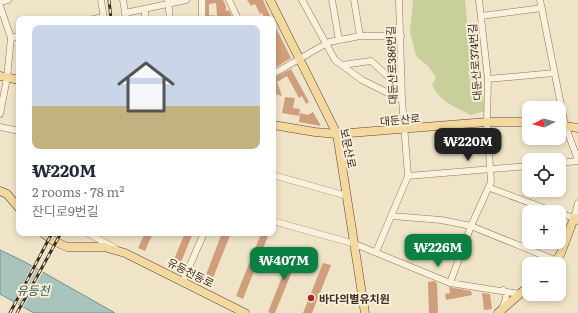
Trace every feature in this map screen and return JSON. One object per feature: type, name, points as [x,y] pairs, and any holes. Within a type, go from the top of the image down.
[{"type":"main road","name":"보문산로","points":[[270,0],[337,134],[365,313]]},
{"type":"main road","points":[[3,77],[16,79]]},
{"type":"main road","name":"대둔산로","points":[[276,126],[337,134],[404,130],[487,122],[522,122]]},
{"type":"main road","points":[[566,126],[578,128]]},
{"type":"main road","points":[[4,192],[16,205]]},
{"type":"main road","points":[[559,257],[576,219]]},
{"type":"main road","name":"유등천동로","points":[[47,236],[67,247],[104,248],[125,253],[245,313]]},
{"type":"main road","points":[[500,310],[520,294]]},
{"type":"street","points":[[0,2],[8,0]]},
{"type":"street","points":[[100,0],[104,16]]},
{"type":"street","points":[[123,0],[126,16],[169,2],[186,0]]},
{"type":"street","points":[[229,0],[237,16]]},
{"type":"street","points":[[302,0],[335,60],[362,80],[402,100]]},
{"type":"street","points":[[332,0],[339,40]]},
{"type":"street","points":[[354,0],[360,36]]},
{"type":"street","name":"대둔산로386번길","points":[[399,0],[402,100],[408,176]]},
{"type":"street","name":"대둔산로374번길","points":[[450,283],[471,226],[490,188],[491,169],[487,122],[488,79],[479,0]]},
{"type":"street","points":[[540,0],[558,101]]},
{"type":"street","points":[[202,1],[202,16]]},
{"type":"street","points":[[169,2],[170,16]]},
{"type":"street","points":[[0,6],[11,38],[3,77],[0,114]]},
{"type":"street","points":[[481,16],[542,8]]},
{"type":"street","points":[[145,9],[145,16]]},
{"type":"street","points":[[276,72],[300,58],[339,40],[360,36],[401,36]]},
{"type":"street","points":[[11,38],[16,37]]},
{"type":"street","points":[[342,65],[371,62],[393,81],[402,80]]},
{"type":"street","points":[[488,79],[554,73]]},
{"type":"street","points":[[0,127],[16,130]]},
{"type":"street","points":[[566,134],[578,160],[566,162]]},
{"type":"street","points":[[376,252],[408,176],[522,167]]},
{"type":"street","points":[[276,176],[347,196]]},
{"type":"street","points":[[490,188],[536,205]]},
{"type":"street","points":[[4,192],[16,198]]},
{"type":"street","points":[[566,215],[576,219],[578,203]]},
{"type":"street","points":[[392,216],[441,220],[471,226],[543,257]]},
{"type":"street","points":[[276,222],[355,244],[450,283],[503,290],[520,294]]},
{"type":"street","name":"유등천동로","points":[[93,236],[125,253]]},
{"type":"street","points":[[183,281],[203,236]]},
{"type":"street","points":[[500,310],[507,299],[507,295],[503,290]]},
{"type":"green space","points":[[413,0],[465,0],[468,30],[474,32],[485,111],[471,115],[444,101],[436,92],[432,85],[436,77],[428,66],[416,56],[410,32]]},
{"type":"water","name":"유등천","points":[[0,250],[25,262],[115,313],[34,313],[0,294]]},
{"type":"pier","points":[[33,264],[37,267],[17,306],[13,304]]},
{"type":"pier","points":[[39,268],[44,270],[22,309],[18,307]]},
{"type":"building","points":[[206,0],[223,0],[226,6],[226,11],[229,10],[232,16],[217,16],[206,16]],"holes":[[[216,3],[217,16],[209,15],[209,4]]]},
{"type":"building","points":[[247,0],[263,0],[270,16],[264,16],[262,13],[260,14],[255,4],[251,6]]},
{"type":"building","points":[[276,28],[291,58],[276,67]]},
{"type":"building","points":[[291,69],[309,102],[306,104],[302,96],[299,98],[287,76],[277,82],[282,96],[276,94],[276,76]]},
{"type":"building","points":[[285,97],[295,98],[293,108],[300,109],[299,116],[282,113]]},
{"type":"building","points":[[313,112],[321,126],[299,122],[300,113],[308,115]]},
{"type":"building","points":[[144,236],[152,236],[145,251],[138,248]]},
{"type":"building","points":[[184,236],[192,236],[179,267],[172,264]]},
{"type":"building","points":[[221,236],[230,236],[211,283],[204,280]]},
{"type":"building","points":[[260,236],[268,236],[243,299],[236,296]]},
{"type":"building","points":[[293,249],[300,252],[275,313],[270,313],[268,312]]},
{"type":"building","points":[[323,263],[331,265],[312,313],[303,313]]},
{"type":"building","points":[[434,281],[437,283],[438,313],[429,313],[428,282]]},
{"type":"building","points":[[449,287],[471,291],[472,295],[446,300],[445,294],[450,293]]},
{"type":"building","points":[[482,293],[490,294],[492,309],[484,310]]},
{"type":"railway","points":[[109,0],[111,16]]},
{"type":"railway","points":[[10,313],[50,236]]},
{"type":"railway","points":[[17,313],[59,236]]},
{"type":"place","name":"바다의별유치원","points":[[311,298]]}]
